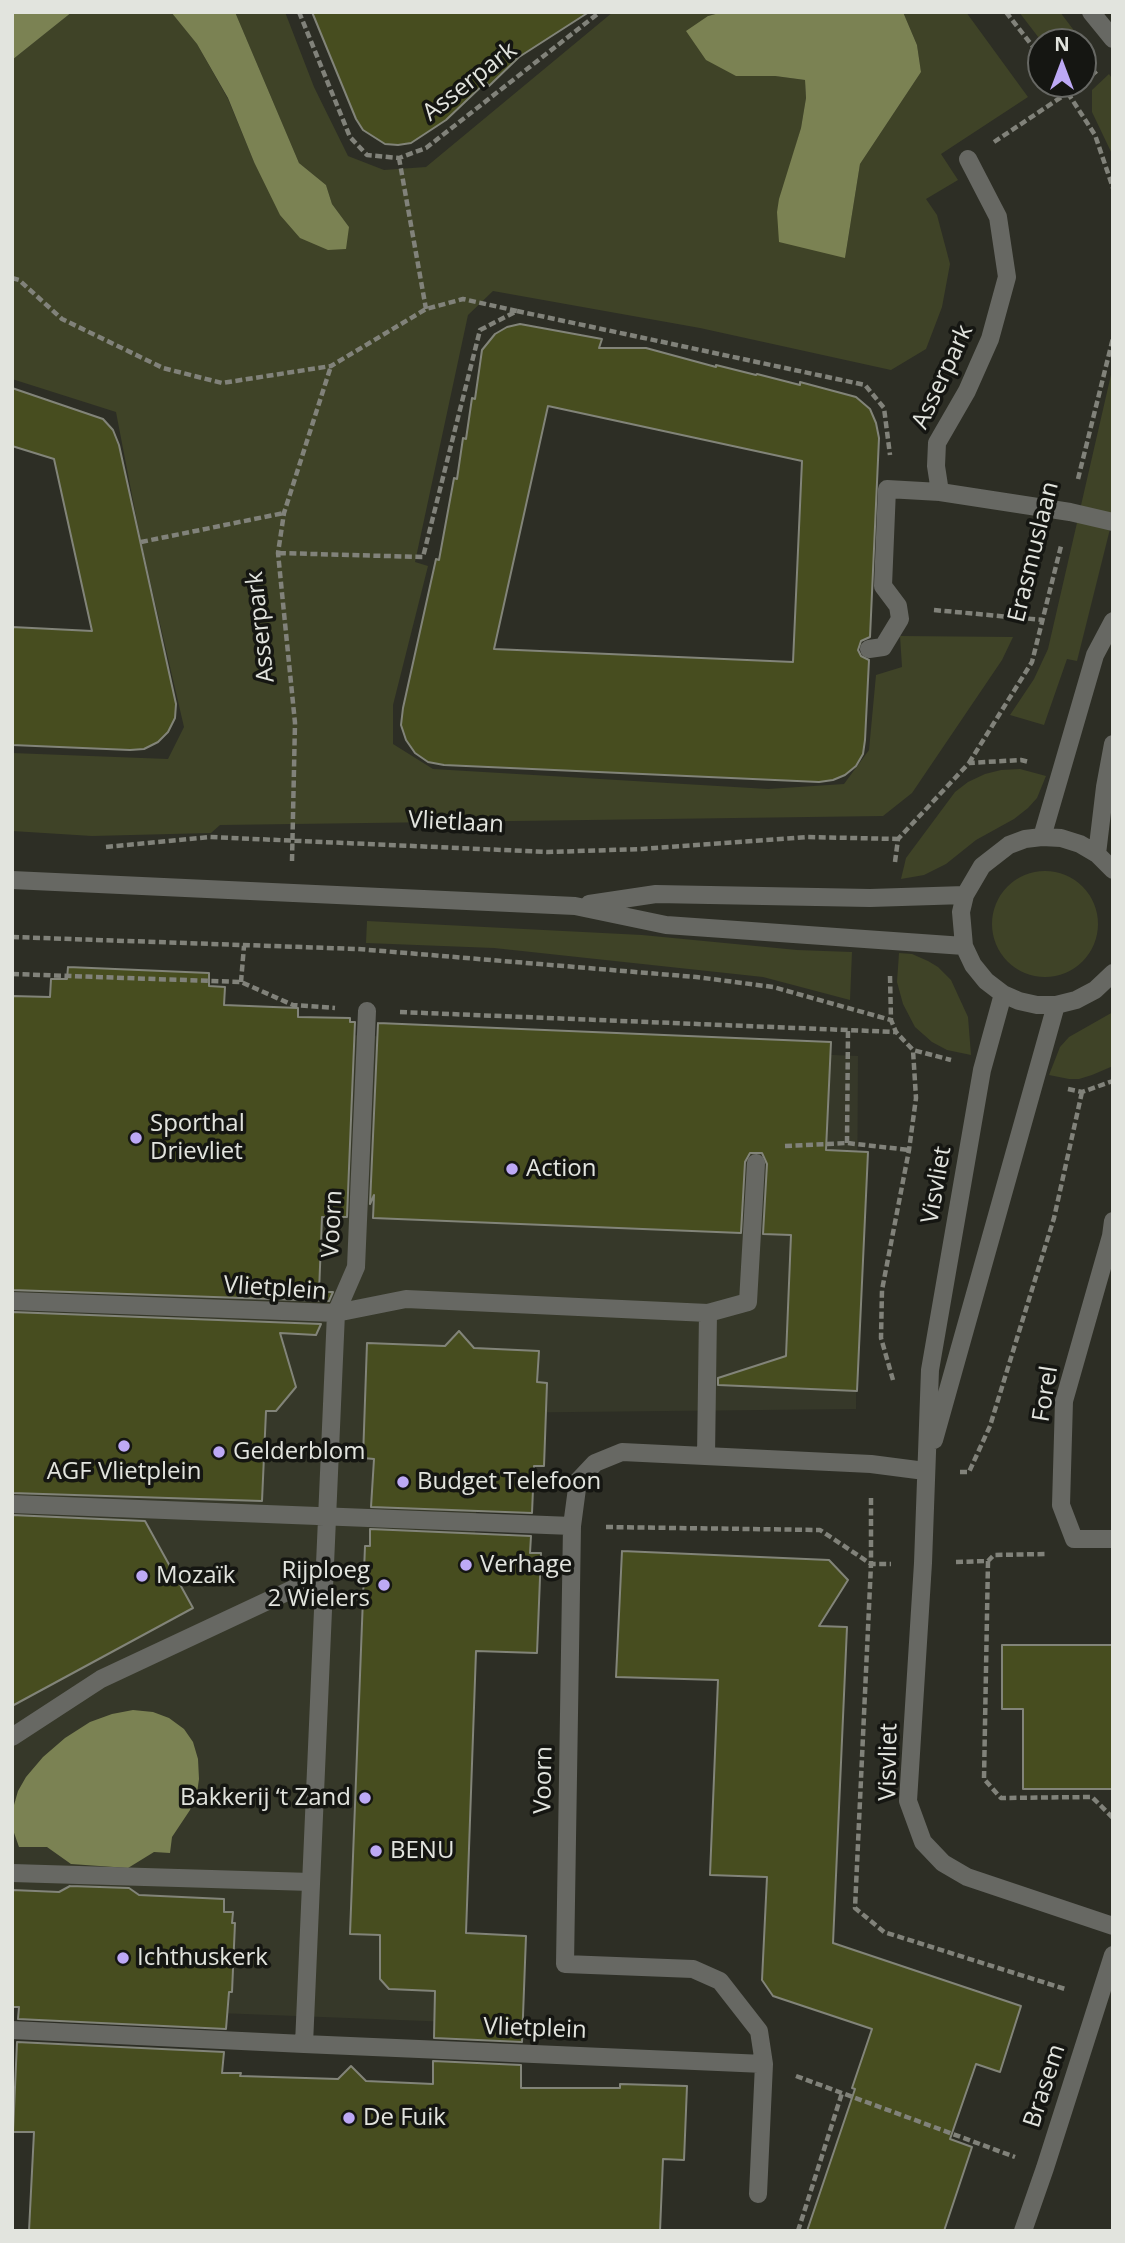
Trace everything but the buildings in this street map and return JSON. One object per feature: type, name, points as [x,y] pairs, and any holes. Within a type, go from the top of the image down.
[{"type":"street","points":[[1091,12],[1113,39]]},
{"type":"street","name":"Asserpark","points":[[940,492],[936,466],[937,443],[967,391],[990,339],[1007,277],[998,217],[968,159]]},
{"type":"street","points":[[869,649],[883,647],[900,619],[898,606],[883,586],[887,489],[940,492],[1070,512],[1113,522]]},
{"type":"street","points":[[1042,837],[1095,655],[1113,621]]},
{"type":"street","points":[[1097,854],[1113,744]]},
{"type":"street","points":[[1112,975],[1095,990],[1076,1000],[1056,1005],[1037,1005],[1003,994],[986,981],[973,965],[964,946],[961,912],[965,895],[982,866],[994,854],[1009,845],[1042,837],[1061,838],[1080,844],[1097,854],[1113,870]]},
{"type":"street","points":[[12,880],[575,906],[666,925],[964,946]]},
{"type":"street","points":[[575,906],[656,894],[870,898],[965,895]]},
{"type":"street","name":"Visvliet","points":[[1003,994],[982,1070],[930,1370],[923,1563],[908,1801],[923,1842],[943,1863],[967,1877],[1113,1926]]},
{"type":"street","name":"Visvliet","points":[[925,1471],[1056,1005]]},
{"type":"street","name":"Voorn","points":[[336,1313],[356,1267],[367,1011]]},
{"type":"street","points":[[336,1313],[405,1299],[708,1313],[748,1302],[756,1163]]},
{"type":"street","name":"Forel","points":[[1074,1539],[1061,1505],[1064,1401],[1113,1221]]},
{"type":"street","name":"Vlietplein","points":[[12,1301],[336,1313],[304,2044]]},
{"type":"street","points":[[706,1456],[708,1313]]},
{"type":"street","name":"Voorn","points":[[758,2194],[764,2064],[759,2031],[720,1980],[693,1969],[565,1964],[572,1526],[578,1481],[595,1464],[622,1452],[871,1464],[925,1471]]},
{"type":"street","points":[[12,1504],[572,1526]]},
{"type":"street","points":[[1074,1539],[1113,1539]]},
{"type":"street","points":[[12,1737],[101,1679],[325,1574]]},
{"type":"street","points":[[12,1872],[311,1882]]},
{"type":"street","name":"Brasem","points":[[1023,2231],[1113,1955]]},
{"type":"street","name":"Vlietplein","points":[[12,2031],[764,2064]]},
{"type":"path","points":[[299,12],[350,137],[367,155],[399,158],[426,309]]},
{"type":"path","name":"Asserpark","points":[[399,158],[426,148],[600,12]]},
{"type":"path","points":[[1006,12],[1027,39]]},
{"type":"path","points":[[968,159],[1063,98]]},
{"type":"path","points":[[1072,98],[1095,135],[1113,188]]},
{"type":"path","points":[[12,278],[19,280],[62,319],[163,368],[222,383],[331,366],[426,309],[463,299],[864,385],[884,408],[890,458],[887,489]]},
{"type":"path","points":[[278,553],[423,557],[480,330],[517,311]]},
{"type":"path","name":"Erasmuslaan","points":[[898,839],[969,763],[1032,662],[1113,338]]},
{"type":"path","name":"Asserpark","points":[[290,891],[294,841],[295,723],[278,553],[284,513],[331,366]]},
{"type":"path","points":[[141,542],[284,513]]},
{"type":"path","points":[[898,606],[1043,620]]},
{"type":"path","points":[[969,763],[1021,760],[1061,771]]},
{"type":"path","name":"Vlietlaan","points":[[98,848],[210,837],[548,852],[642,849],[808,837],[898,839]]},
{"type":"path","points":[[12,937],[358,949],[696,977],[773,988],[891,1020]]},
{"type":"path","points":[[241,982],[244,946]]},
{"type":"path","points":[[12,974],[241,982],[293,1005],[367,1011],[896,1032]]},
{"type":"path","points":[[847,1143],[848,1030]]},
{"type":"path","name":"Visvliet","points":[[894,1385],[881,1338],[883,1290],[916,1098],[914,1050]]},
{"type":"path","points":[[925,1471],[969,1472],[990,1426],[1054,1218],[1082,1092]]},
{"type":"path","points":[[756,1163],[768,1146],[847,1143],[909,1150]]},
{"type":"path","points":[[572,1526],[820,1530],[870,1564],[988,1561],[994,1555],[1043,1555],[1074,1539]]},
{"type":"path","points":[[988,1561],[984,1779],[1001,1798],[1092,1797],[1113,1818]]},
{"type":"path","points":[[764,2064],[1045,2168]]},
{"type":"path","points":[[798,2231],[842,2094]]},
{"type":"shaded area","points":[[12,12],[72,12],[12,60]]},
{"type":"shaded area","points":[[72,12],[171,12],[197,44],[228,99],[254,162],[349,227],[332,204],[326,185],[299,163],[235,12],[285,12],[314,87],[348,156],[384,170],[426,167],[613,12],[723,12],[708,16],[775,76],[805,80],[806,98],[801,128],[777,212],[845,258],[860,164],[921,72],[917,45],[903,12],[966,12],[1027,98],[941,154],[958,180],[926,199],[937,215],[950,264],[942,307],[926,349],[891,370],[700,328],[493,291],[468,315],[415,562],[428,566],[393,705],[393,744],[433,769],[768,789],[844,784],[869,750],[876,675],[902,667],[900,636],[1013,637],[1002,660],[912,793],[883,816],[220,825],[211,833],[92,836],[12,831],[12,753],[168,759],[184,727],[141,542],[116,412],[12,379],[12,60]]},
{"type":"shaded area","points":[[171,12],[235,12],[299,163],[326,185],[332,204],[349,227],[346,249],[328,250],[300,238],[280,215],[254,162],[228,98],[197,44]]},
{"type":"shaded area","points":[[723,12],[903,12],[917,45],[921,72],[860,164],[845,258],[779,242],[779,199],[801,128],[806,98],[805,80],[775,76],[736,76],[706,60],[686,31],[708,16]]},
{"type":"shaded area","points":[[1019,12],[1060,12],[1072,28],[1031,28]]},
{"type":"shaded area","points":[[1109,74],[1113,80],[1113,156],[1092,112],[1092,98],[1097,98],[1097,85]]},
{"type":"shaded area","points":[[1113,366],[1113,517],[1077,661],[1067,659],[1044,725],[1010,715],[1034,679],[1048,649]]},
{"type":"shaded area","points":[[1020,769],[1046,776],[1037,798],[1028,808],[976,840],[946,864],[924,875],[901,879],[906,858],[955,792],[985,774]]},
{"type":"shaded area","points":[[1045,871],[1065,875],[1082,887],[1094,904],[1098,924],[1094,944],[1082,961],[1065,973],[1045,977],[1025,973],[1008,961],[996,944],[992,924],[996,904],[1008,887],[1025,875]]},
{"type":"shaded area","points":[[367,921],[642,935],[797,950],[852,952],[850,1000],[763,977],[494,948],[366,943]]},
{"type":"shaded area","points":[[899,953],[912,954],[928,961],[951,980],[968,1017],[971,1055],[947,1050],[932,1042],[915,1027],[903,1004],[897,982]]},
{"type":"shaded area","points":[[1113,1012],[1113,1066],[1079,1079],[1049,1075],[1060,1047],[1069,1037]]},
{"type":"shaded area","points":[[12,1021],[858,1056],[856,1409],[481,1413],[451,2022],[12,2005]]},
{"type":"shaded area","points":[[133,1710],[153,1712],[169,1718],[184,1729],[193,1742],[198,1759],[197,1793],[190,1810],[172,1837],[170,1853],[154,1852],[128,1868],[71,1864],[47,1847],[19,1847],[12,1827],[12,1812],[18,1791],[26,1777],[43,1757],[65,1738],[90,1722]]},
{"type":"place","name":"Sporthal Drievliet","points":[[136,1138]]},
{"type":"place","name":"Action","points":[[512,1169]]},
{"type":"place","name":"AGF Vlietplein","points":[[124,1446]]},
{"type":"place","name":"Gelderblom","points":[[219,1452]]},
{"type":"place","name":"Budget Telefoon","points":[[403,1482]]},
{"type":"place","name":"Verhage","points":[[466,1565]]},
{"type":"place","name":"Mozaïk","points":[[142,1576]]},
{"type":"place","name":"Rijploeg 2 Wielers","points":[[384,1585]]},
{"type":"place","name":"Bakkerij ‘t Zand","points":[[365,1798]]},
{"type":"place","name":"BENU","points":[[376,1851]]},
{"type":"place","name":"Ichthuskerk","points":[[123,1958]]},
{"type":"place","name":"De Fuik","points":[[349,2118]]}]
